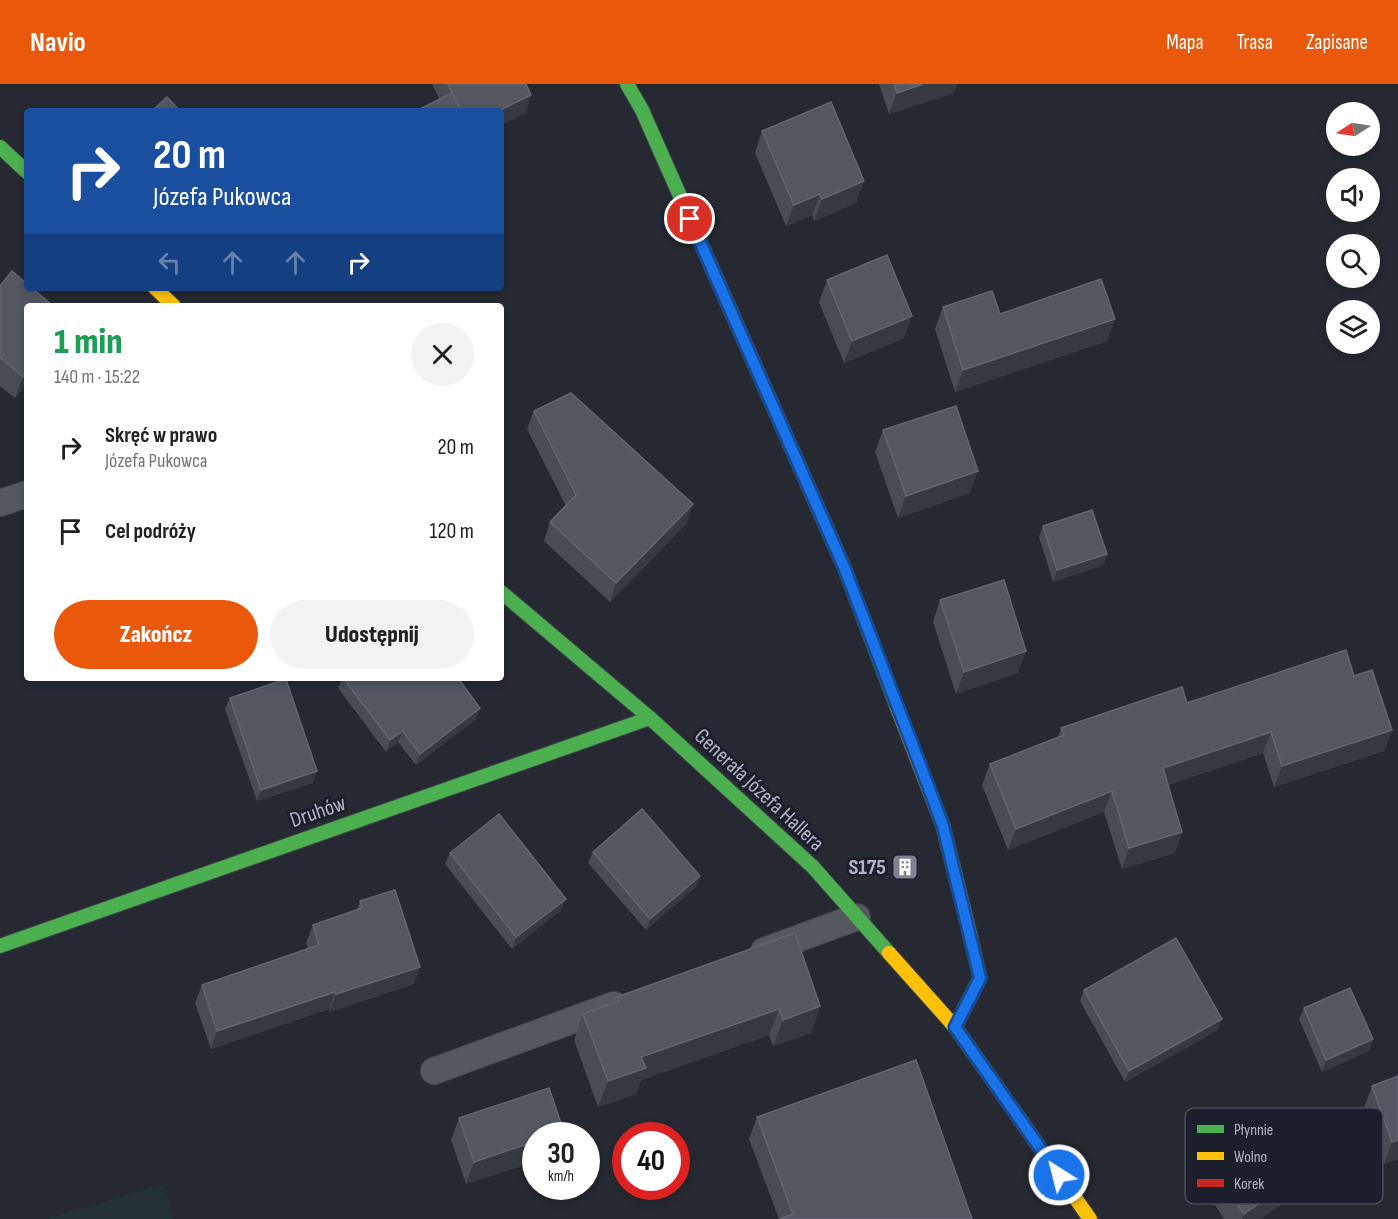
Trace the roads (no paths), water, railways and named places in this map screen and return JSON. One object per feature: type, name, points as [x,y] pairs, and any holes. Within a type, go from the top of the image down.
[{"type":"street","points":[[627,84],[642,110],[844,567],[943,826],[980,978],[955,1027]]},
{"type":"street","points":[[0,147],[24,169]]},
{"type":"street","points":[[157,291],[171,303]]},
{"type":"street","name":"Generała Józefa Hallera","points":[[504,595],[650,718],[813,867],[955,1027],[1090,1219]]},
{"type":"street","name":"Druhów","points":[[0,946],[650,718]]},
{"type":"lane","points":[[0,502],[24,495]]},
{"type":"lane","points":[[745,958],[857,917]]},
{"type":"lane","points":[[434,1071],[634,998]]},
{"type":"place","name":"S175","points":[[905,867]]}]
